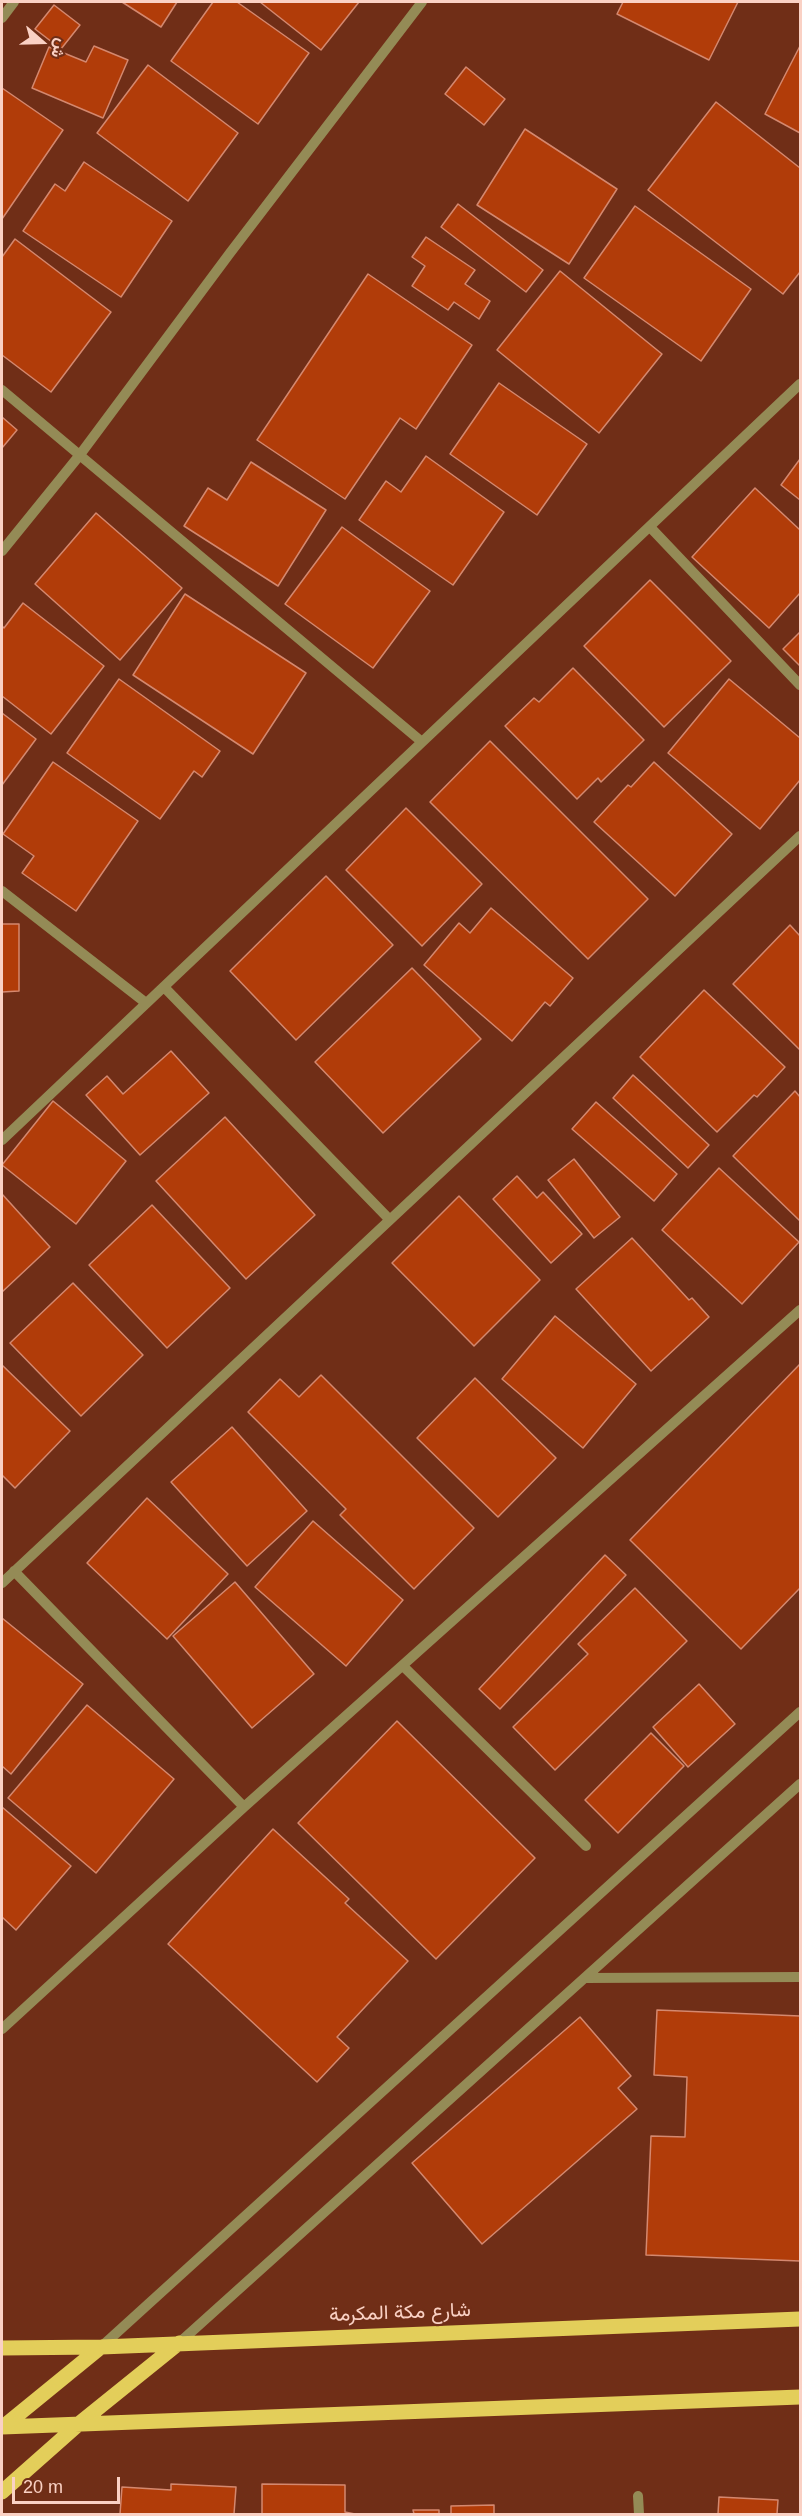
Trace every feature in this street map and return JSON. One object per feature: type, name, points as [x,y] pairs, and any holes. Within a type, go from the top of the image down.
[{"type":"main road","name":"شارع مكة المكرمة","points":[[2,2348],[101,2347],[801,2319]]},
{"type":"main road","points":[[2,2492],[81,2422],[179,2343]]},
{"type":"main road","points":[[2,2427],[101,2347]]},
{"type":"main road","points":[[2,2427],[81,2422],[801,2397]]},
{"type":"street","points":[[2,18],[14,2]]},
{"type":"street","points":[[2,551],[79,456],[230,253],[423,2]]},
{"type":"street","points":[[2,1140],[801,384]]},
{"type":"street","points":[[2,390],[422,742]]},
{"type":"street","points":[[650,527],[801,686]]},
{"type":"street","points":[[2,1583],[801,836]]},
{"type":"street","points":[[2,891],[146,1003]]},
{"type":"street","points":[[164,987],[390,1220]]},
{"type":"street","points":[[2,2029],[244,1807],[801,1310]]},
{"type":"street","points":[[14,1571],[244,1807]]},
{"type":"street","points":[[403,1666],[586,1846]]},
{"type":"street","points":[[101,2347],[801,1712]]},
{"type":"street","points":[[179,2343],[801,1784]]},
{"type":"street","points":[[585,1978],[801,1977]]},
{"type":"street","points":[[638,2496],[639,2514]]},
{"type":"building","points":[[122,2],[177,2],[161,27]]},
{"type":"building","points":[[213,2],[237,2],[309,53],[258,124],[171,61]]},
{"type":"building","points":[[260,2],[359,2],[321,50]]},
{"type":"building","points":[[623,2],[738,2],[709,60],[617,14]]},
{"type":"building","points":[[54,5],[80,25],[61,49],[35,29]]},
{"type":"building","points":[[94,46],[128,60],[103,118],[32,88],[49,47],[86,62]]},
{"type":"building","points":[[800,46],[800,133],[765,114]]},
{"type":"building","points":[[148,65],[238,133],[188,201],[97,133]]},
{"type":"building","points":[[466,67],[505,99],[484,125],[445,94]]},
{"type":"building","points":[[2,88],[63,130],[2,219]]},
{"type":"building","points":[[716,102],[800,168],[800,272],[783,294],[648,190]]},
{"type":"building","points":[[525,129],[617,189],[569,264],[477,205]]},
{"type":"building","points":[[84,162],[172,221],[121,297],[23,231],[55,184],[65,191]]},
{"type":"building","points":[[458,204],[543,270],[526,292],[441,227]]},
{"type":"building","points":[[635,206],[751,289],[701,361],[584,278]]},
{"type":"building","points":[[426,237],[475,270],[465,284],[490,301],[479,319],[454,302],[448,310],[412,286],[425,266],[412,257]]},
{"type":"building","points":[[15,239],[111,312],[51,392],[2,355],[2,257]]},
{"type":"building","points":[[560,271],[662,354],[599,433],[497,350]]},
{"type":"building","points":[[368,274],[472,345],[416,429],[400,418],[345,499],[257,440]]},
{"type":"building","points":[[499,383],[587,444],[537,515],[450,454]]},
{"type":"building","points":[[2,417],[17,430],[2,448]]},
{"type":"building","points":[[426,456],[504,512],[453,585],[359,520],[386,481],[401,492]]},
{"type":"building","points":[[800,459],[800,500],[781,485]]},
{"type":"building","points":[[251,462],[326,510],[278,586],[184,526],[208,488],[227,500]]},
{"type":"building","points":[[755,488],[800,530],[800,593],[769,628],[692,557]]},
{"type":"building","points":[[96,513],[182,588],[120,660],[35,584]]},
{"type":"building","points":[[342,527],[430,591],[373,668],[285,604]]},
{"type":"building","points":[[650,580],[731,661],[664,727],[584,646]]},
{"type":"building","points":[[185,594],[306,673],[253,754],[133,675]]},
{"type":"building","points":[[23,603],[104,666],[51,734],[2,696],[2,626],[4,628]]},
{"type":"building","points":[[800,632],[800,666],[783,649]]},
{"type":"building","points":[[573,668],[644,740],[601,782],[598,778],[577,799],[505,726],[534,698],[539,702]]},
{"type":"building","points":[[119,679],[220,751],[202,777],[194,771],[160,819],[67,753]]},
{"type":"building","points":[[729,679],[800,738],[800,780],[760,829],[668,753]]},
{"type":"building","points":[[2,713],[36,739],[2,785]]},
{"type":"building","points":[[490,741],[648,899],[588,959],[430,802]]},
{"type":"building","points":[[53,762],[138,821],[76,911],[22,873],[34,856],[3,834]]},
{"type":"building","points":[[654,762],[732,834],[675,896],[594,822],[628,785],[631,787]]},
{"type":"building","points":[[406,808],[482,884],[422,946],[346,870]]},
{"type":"building","points":[[326,876],[393,945],[296,1040],[230,971]]},
{"type":"building","points":[[491,908],[573,978],[550,1006],[545,1002],[512,1041],[424,965],[459,923],[470,933]]},
{"type":"building","points":[[2,924],[19,924],[19,991],[2,992]]},
{"type":"building","points":[[790,925],[800,936],[800,1050],[733,984]]},
{"type":"building","points":[[412,968],[481,1039],[383,1133],[315,1062]]},
{"type":"building","points":[[704,990],[785,1067],[757,1097],[754,1095],[717,1132],[640,1057]]},
{"type":"building","points":[[171,1051],[209,1093],[140,1155],[86,1095],[107,1076],[123,1094]]},
{"type":"building","points":[[633,1075],[709,1145],[688,1168],[613,1098]]},
{"type":"building","points":[[795,1091],[800,1097],[800,1221],[733,1156]]},
{"type":"building","points":[[53,1101],[126,1161],[76,1224],[2,1165]]},
{"type":"building","points":[[596,1102],[677,1174],[654,1201],[572,1129]]},
{"type":"building","points":[[225,1117],[315,1215],[246,1279],[156,1181]]},
{"type":"building","points":[[574,1159],[620,1217],[594,1238],[548,1180]]},
{"type":"building","points":[[719,1168],[799,1242],[742,1304],[662,1230]]},
{"type":"building","points":[[517,1176],[537,1198],[543,1192],[582,1234],[551,1263],[493,1199]]},
{"type":"building","points":[[2,1194],[50,1247],[2,1292]]},
{"type":"building","points":[[459,1196],[540,1280],[474,1346],[392,1263]]},
{"type":"building","points":[[152,1205],[230,1288],[167,1348],[89,1265]]},
{"type":"building","points":[[632,1238],[689,1300],[692,1298],[709,1317],[651,1371],[576,1289]]},
{"type":"building","points":[[73,1283],[143,1355],[81,1416],[10,1343]]},
{"type":"building","points":[[555,1316],[636,1384],[583,1448],[502,1379]]},
{"type":"building","points":[[800,1364],[800,1588],[741,1649],[630,1540]]},
{"type":"building","points":[[2,1365],[70,1431],[15,1488],[2,1475]]},
{"type":"building","points":[[321,1375],[474,1528],[414,1589],[340,1515],[346,1509],[248,1412],[280,1379],[299,1397]]},
{"type":"building","points":[[475,1378],[556,1458],[498,1517],[417,1438]]},
{"type":"building","points":[[232,1427],[307,1511],[247,1566],[171,1482]]},
{"type":"building","points":[[147,1498],[228,1574],[167,1639],[87,1563]]},
{"type":"building","points":[[313,1521],[403,1600],[346,1666],[255,1587]]},
{"type":"building","points":[[605,1555],[626,1575],[500,1709],[479,1689]]},
{"type":"building","points":[[235,1582],[314,1674],[252,1728],[173,1636]]},
{"type":"building","points":[[635,1588],[687,1641],[555,1770],[513,1727],[588,1654],[578,1644]]},
{"type":"building","points":[[2,1618],[83,1684],[11,1774],[2,1766]]},
{"type":"building","points":[[699,1684],[735,1724],[688,1767],[653,1727]]},
{"type":"building","points":[[87,1705],[174,1779],[96,1873],[8,1798]]},
{"type":"building","points":[[397,1721],[535,1858],[436,1959],[298,1823]]},
{"type":"building","points":[[651,1733],[684,1766],[618,1833],[585,1800]]},
{"type":"building","points":[[2,1807],[71,1866],[16,1930],[2,1917]]},
{"type":"building","points":[[273,1829],[349,1899],[345,1903],[408,1961],[337,2037],[349,2048],[317,2082],[168,1944]]},
{"type":"building","points":[[657,2010],[800,2016],[800,2261],[646,2255],[651,2136],[685,2137],[687,2077],[654,2075]]},
{"type":"building","points":[[580,2017],[631,2076],[618,2088],[637,2109],[482,2244],[412,2163]]},
{"type":"building","points":[[171,2484],[236,2487],[234,2514],[120,2514],[122,2487],[171,2490]]},
{"type":"building","points":[[262,2484],[345,2485],[345,2512],[355,2514],[262,2514]]},
{"type":"building","points":[[719,2497],[778,2500],[777,2514],[718,2514]]},
{"type":"building","points":[[494,2505],[494,2514],[451,2514],[451,2506]]},
{"type":"building","points":[[413,2510],[439,2510],[439,2514],[414,2514]]}]
